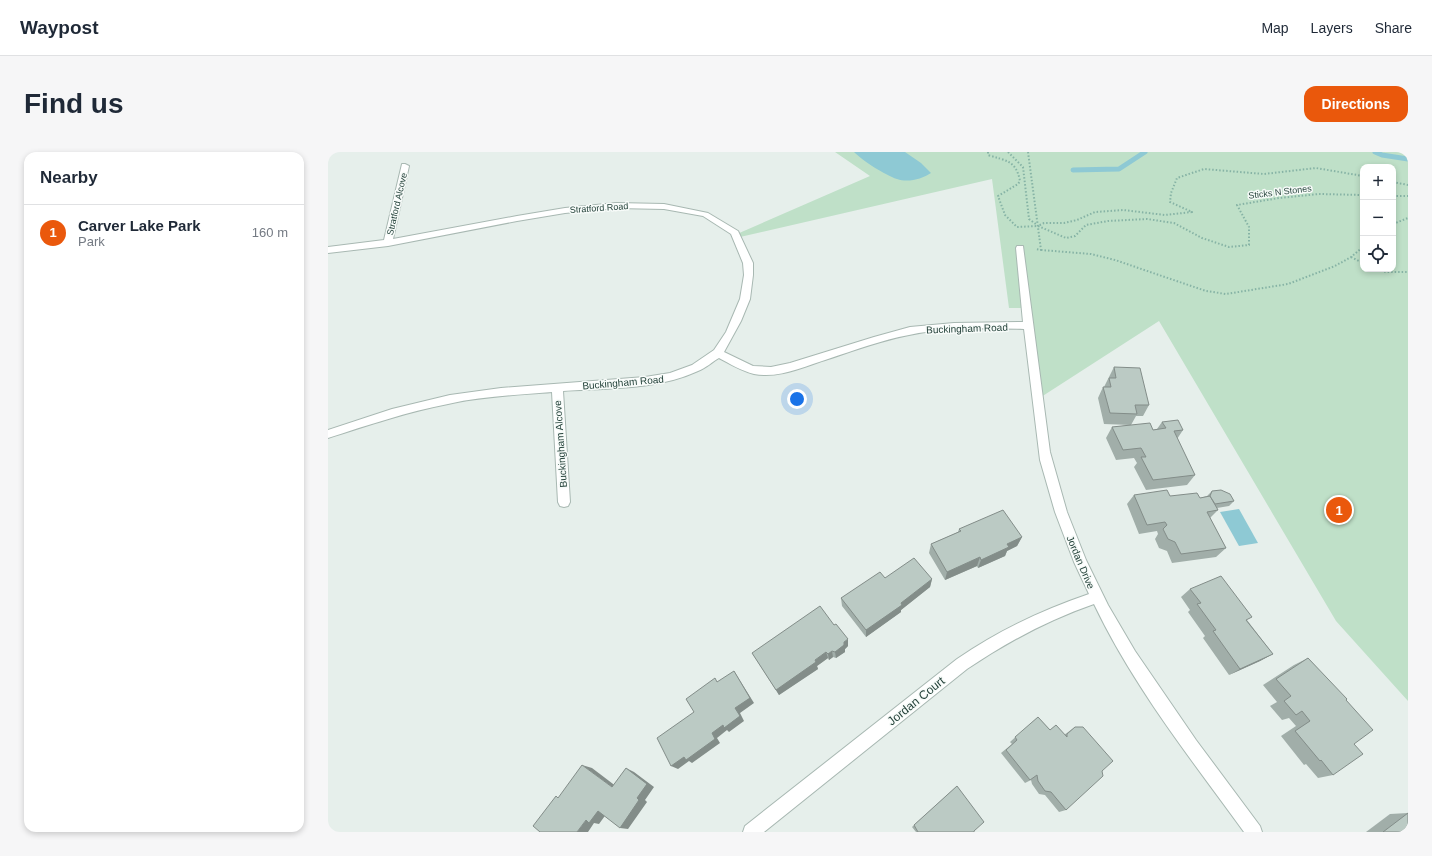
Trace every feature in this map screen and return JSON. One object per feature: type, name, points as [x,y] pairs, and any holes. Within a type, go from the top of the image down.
[{"type":"street","name":"Stratford Alcove","points":[[388,243],[405,166]]},
{"type":"street","name":"Stratford Road","points":[[328,250],[388,243],[552,212],[589,207],[660,206],[688,209],[709,214],[725,223],[740,237],[747,251],[750,274],[745,303],[734,328],[718,353]]},
{"type":"street","name":"Jordan Drive","points":[[1020,248],[1028,326],[1047,464],[1067,530],[1097,597],[1130,657],[1157,700],[1254,832]]},
{"type":"street","name":"Buckingham Road","points":[[328,434],[392,413],[450,399],[501,392],[645,381],[671,377],[696,368],[718,353],[754,370],[770,371],[790,367],[873,340],[909,332],[938,327],[994,325],[1028,326]]},
{"type":"street","name":"Buckingham Alcove","points":[[556,387],[564,502]]},
{"type":"street","name":"Jordan Court","points":[[751,832],[986,646],[1029,623],[1061,609],[1097,597]]},
{"type":"path","points":[[988,152],[988,155],[1015,165],[1017,169],[1020,181],[1019,185],[1014,189],[1005,190],[998,196],[1004,216],[1017,227],[1023,228],[1038,226]]},
{"type":"path","points":[[1008,152],[1023,167],[1029,219],[1038,226]]},
{"type":"path","points":[[1028,152],[1038,226]]},
{"type":"path","name":"Sticks N Stones","points":[[1038,226],[1044,223],[1070,222],[1095,212],[1123,210],[1165,215],[1192,212],[1170,202],[1171,192],[1177,178],[1204,169],[1264,174],[1316,168],[1360,175]]},
{"type":"path","points":[[1396,183],[1408,185]]},
{"type":"path","name":"Sticks N Stones","points":[[1038,226],[1066,238],[1075,236],[1086,225],[1108,221],[1147,220],[1174,223],[1202,238],[1228,247],[1249,245],[1250,227],[1237,205],[1279,198],[1319,194],[1360,195]]},
{"type":"path","points":[[1396,196],[1408,196]]},
{"type":"path","points":[[1396,223],[1408,218]]},
{"type":"path","points":[[1041,250],[1091,254],[1114,260],[1206,291],[1226,294],[1288,284],[1335,266],[1351,257],[1360,250]]},
{"type":"path","points":[[1351,257],[1360,262]]},
{"type":"path","points":[[1396,272],[1408,272]]},
{"type":"green space","points":[[835,152],[1408,152],[1408,701],[1336,621],[1159,321],[1038,399],[1026,308],[1009,308],[992,179],[740,237],[737,234],[870,176]]},
{"type":"water","points":[[854,152],[905,152],[921,163],[931,173],[915,180],[906,181],[897,179],[874,167]]},
{"type":"water","points":[[1239,509],[1258,543],[1239,546],[1220,512]]},
{"type":"building","points":[[1114,367],[1140,368],[1149,405],[1135,405],[1137,414],[1110,413],[1103,387],[1111,387],[1109,378],[1116,378]]},
{"type":"building","points":[[1178,420],[1183,430],[1174,431],[1195,475],[1153,480],[1141,457],[1146,457],[1141,448],[1123,450],[1112,427],[1150,423],[1153,430],[1166,428],[1162,422]]},
{"type":"building","points":[[1167,490],[1170,496],[1197,493],[1200,498],[1210,496],[1218,510],[1207,512],[1226,548],[1181,554],[1175,542],[1168,539],[1163,529],[1167,525],[1165,522],[1147,525],[1134,495]]},
{"type":"building","points":[[1221,490],[1230,494],[1234,501],[1215,504],[1210,496],[1212,491]]},
{"type":"building","points":[[1003,510],[1022,537],[1007,544],[1009,547],[981,560],[980,557],[947,572],[931,544],[961,531],[959,529]]},
{"type":"building","points":[[914,558],[932,579],[901,603],[902,605],[866,630],[841,598],[880,572],[885,578]]},
{"type":"building","points":[[1221,576],[1252,617],[1246,620],[1273,654],[1240,669],[1213,631],[1216,630],[1197,604],[1201,603],[1190,589]]},
{"type":"building","points":[[820,606],[834,625],[836,624],[848,639],[844,642],[844,645],[835,652],[832,651],[828,654],[826,652],[815,660],[816,662],[776,690],[752,653]]},
{"type":"building","points":[[1308,658],[1347,699],[1346,700],[1373,730],[1354,744],[1363,754],[1333,775],[1295,731],[1310,721],[1302,711],[1296,715],[1284,701],[1291,696],[1276,679]]},
{"type":"building","points":[[734,671],[750,698],[735,708],[740,716],[724,728],[723,725],[712,733],[715,739],[686,760],[684,757],[671,766],[657,738],[694,712],[686,699],[715,678],[717,682]]},
{"type":"building","points":[[1038,717],[1050,730],[1056,725],[1067,737],[1067,734],[1075,727],[1083,727],[1113,761],[1102,771],[1103,776],[1066,810],[1051,792],[1045,791],[1038,781],[1037,775],[1030,780],[1006,750],[1017,740],[1015,737]]},
{"type":"building","points":[[582,765],[612,787],[626,768],[647,784],[637,798],[639,800],[620,828],[598,811],[589,823],[586,820],[577,832],[540,832],[533,826],[556,796],[558,798]]},
{"type":"building","points":[[957,786],[984,822],[974,832],[918,832],[914,825]]},
{"type":"building","points":[[1408,813],[1408,832],[1383,832]]},
{"type":"waterway","points":[[1073,170],[1119,169],[1145,152]]},
{"type":"waterway","points":[[1375,152],[1382,155],[1408,159]]},
{"type":"place","name":"Carver Lake Park","points":[[1339,510]]}]
